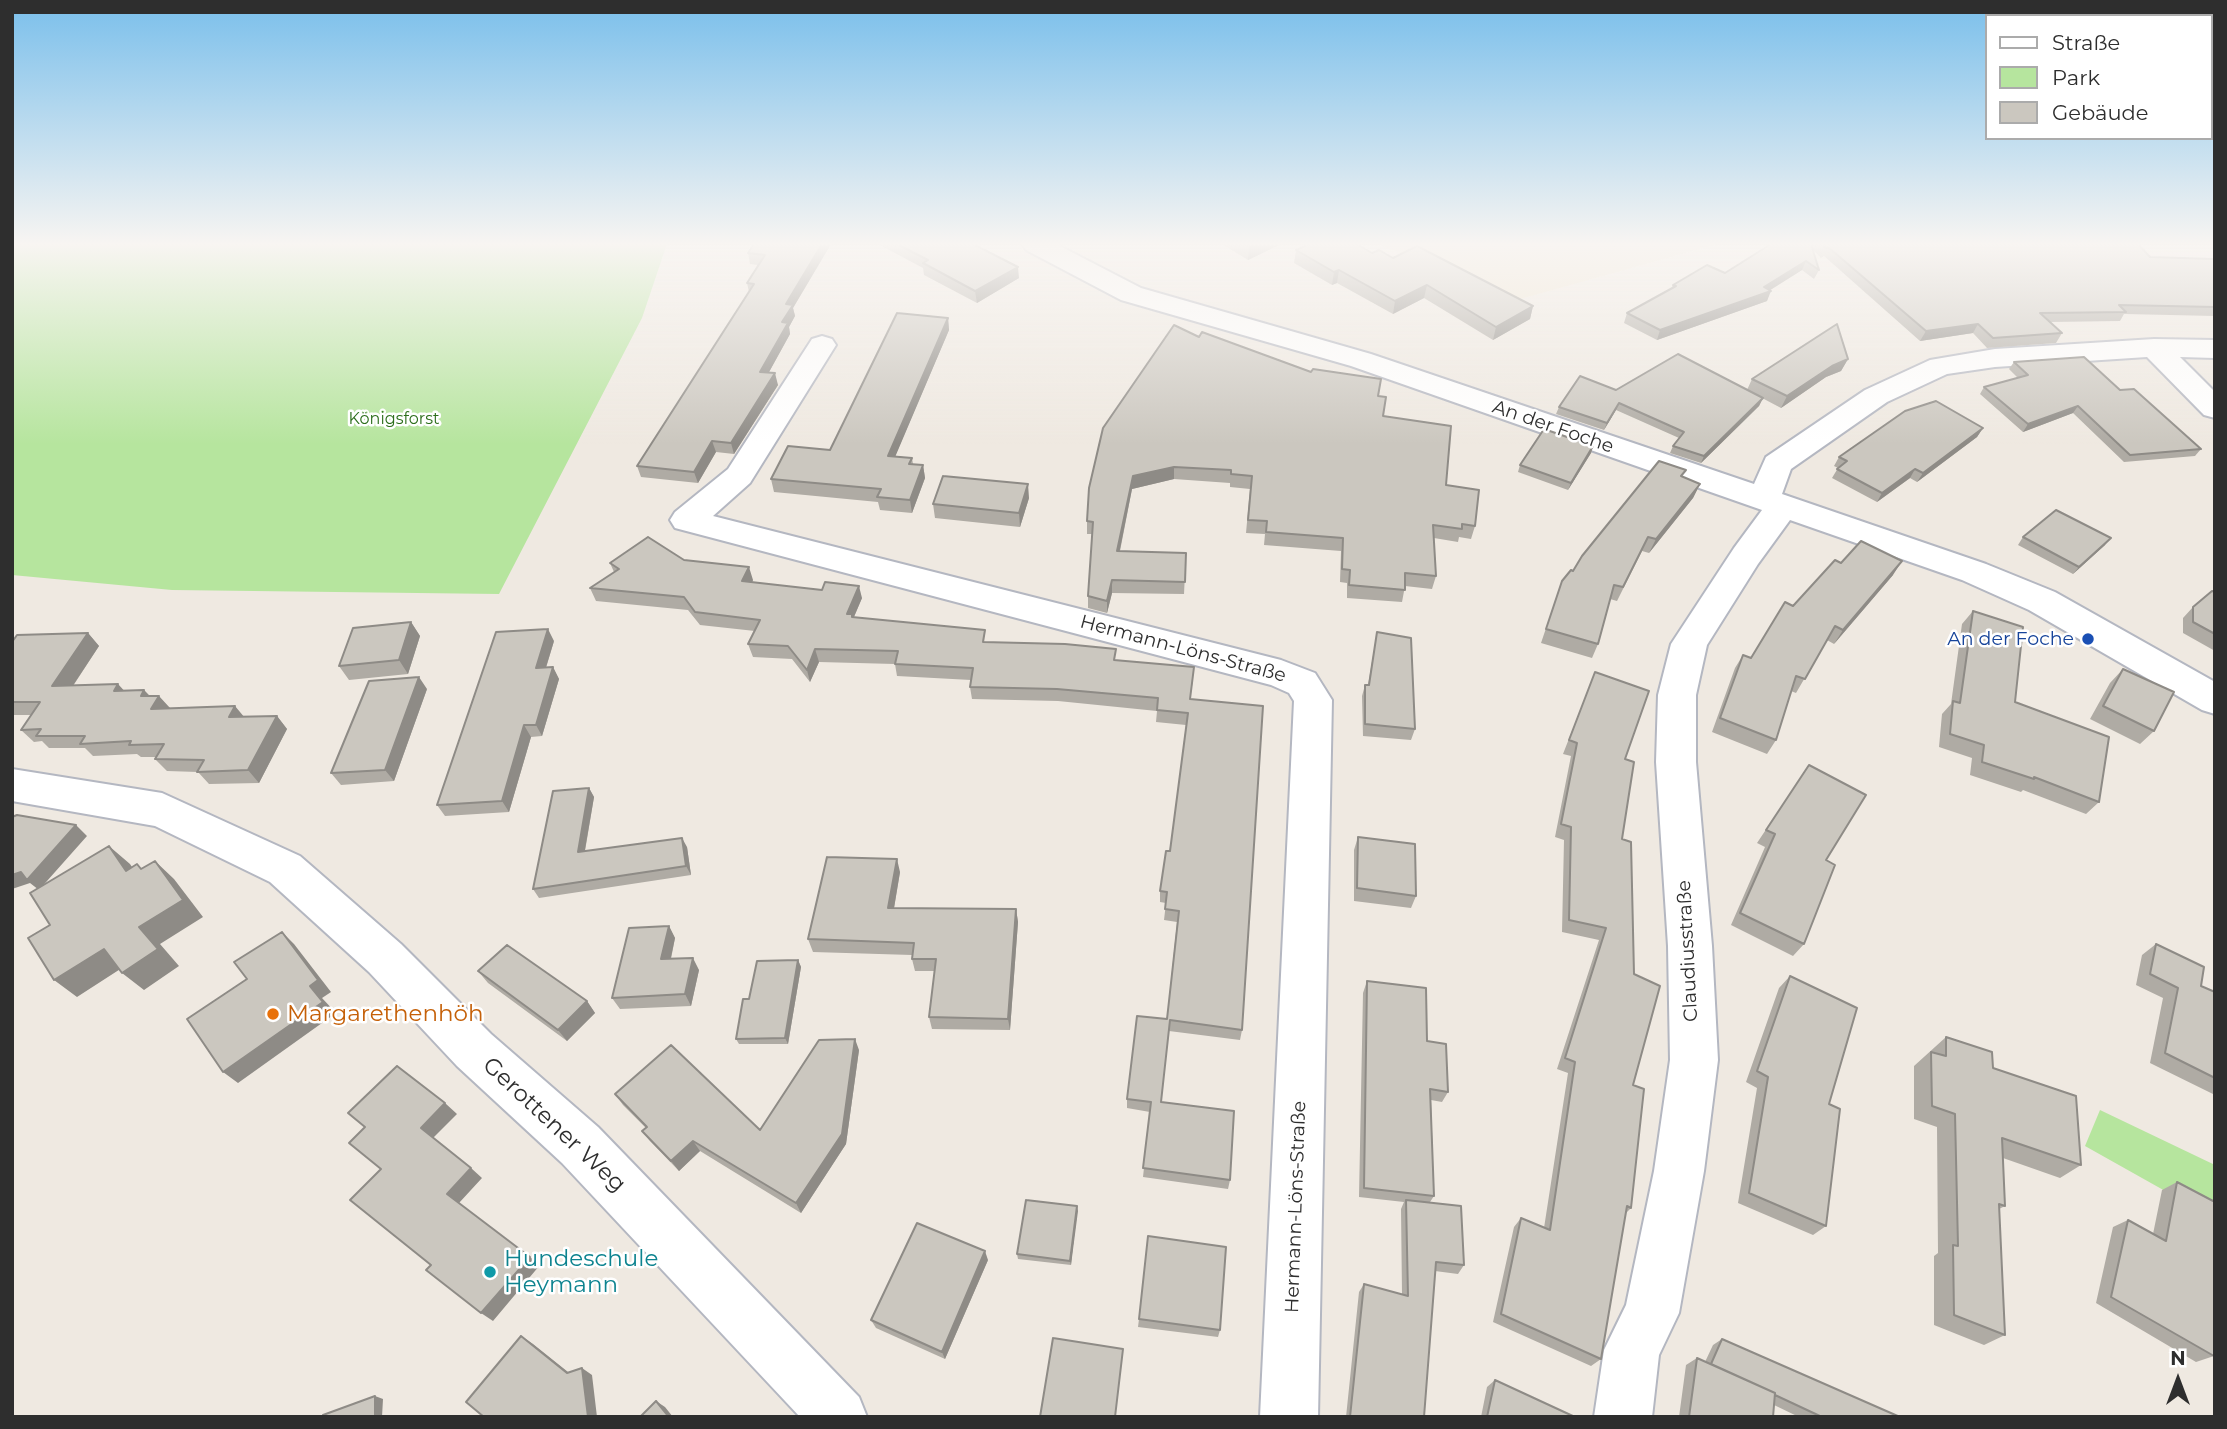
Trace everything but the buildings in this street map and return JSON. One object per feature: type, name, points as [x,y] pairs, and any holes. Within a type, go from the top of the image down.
[{"type":"street","name":"An der Foche","points":[[1188,311],[1361,360],[1974,572],[2042,601],[2215,700]]},
{"type":"street","name":"Hermann-Löns-Straße","points":[[822,345],[739,475],[687,520],[1281,674],[1302,682],[1313,701],[1289,1417]]},
{"type":"street","name":"Claudiusstraße","points":[[1623,1417],[1632,1350],[1652,1313],[1659,1279],[1679,1171],[1694,1060],[1690,946],[1676,762],[1677,695],[1689,643],[1746,556],[1774,503],[1777,464],[1876,396],[1940,366],[1995,358],[2154,348],[2215,349]]},
{"type":"street","points":[[2154,348],[2215,409]]},
{"type":"street","name":"Gerottener Weg","points":[[12,785],[162,810],[285,869],[386,958],[474,1050],[580,1145],[839,1417]]},
{"type":"green space","name":"Königsforst","points":[[12,311],[644,311],[499,594],[172,590],[12,575]]},
{"type":"green space","points":[[2100,1110],[2215,1165],[2215,1219],[2085,1146]]},
{"type":"place","name":"An der Foche","points":[[2088,639]]},
{"type":"place","name":"Margarethenhöh","points":[[273,1014]]},
{"type":"place","name":"Hundeschule Heymann","points":[[490,1272]]}]
